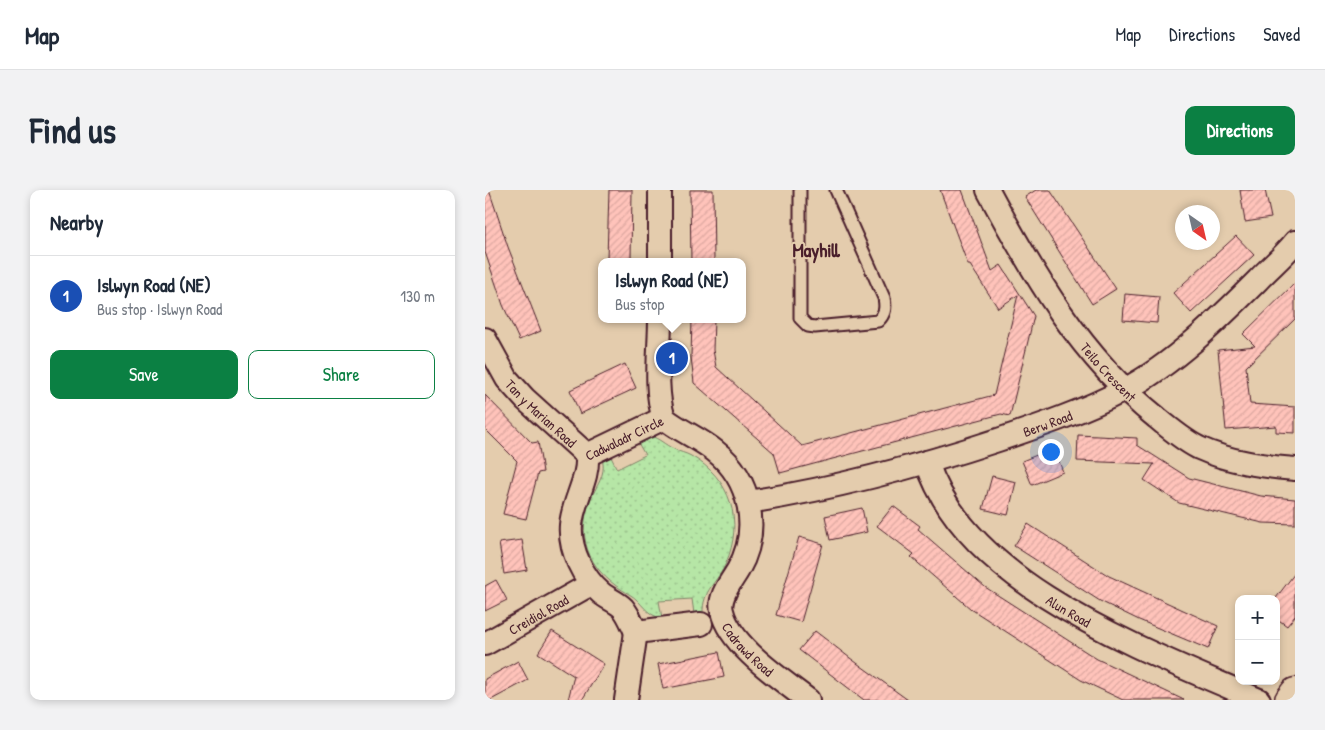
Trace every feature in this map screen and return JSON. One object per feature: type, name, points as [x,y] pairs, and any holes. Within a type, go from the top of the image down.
[{"type":"street","points":[[660,190],[660,258]]},
{"type":"street","name":"Teilo Crescent","points":[[988,190],[1027,262],[1071,327],[1125,390],[1167,426],[1199,448],[1231,460],[1267,467],[1295,469]]},
{"type":"street","name":"Berw Road","points":[[748,502],[800,494],[927,462],[1023,432],[1083,409],[1125,390],[1195,339],[1244,294],[1295,242]]},
{"type":"street","points":[[660,323],[660,387],[661,409],[664,418]]},
{"type":"street","name":"Tan y Marian Road","points":[[485,340],[507,379],[525,399],[587,455]]},
{"type":"street","name":"Cadwaladr Circle","points":[[636,632],[621,606],[591,584],[579,563],[573,546],[571,527],[573,511],[587,476],[587,455],[664,418],[716,452],[739,477],[748,502],[749,544],[744,559],[727,586],[721,609]]},
{"type":"street","name":"Alun Road","points":[[927,462],[935,486],[951,514],[982,548],[1026,582],[1084,621],[1259,700]]},
{"type":"street","name":"Creidiol Road","points":[[485,644],[591,584]]},
{"type":"street","name":"Cadrawd Road","points":[[721,609],[730,629],[742,643],[765,667],[808,700]]},
{"type":"street","points":[[626,700],[636,632],[701,624]]},
{"type":"street","points":[[1289,700],[1295,692]]},
{"type":"lane","points":[[799,190],[800,318],[808,326],[815,328],[878,321],[883,316],[885,308],[884,298],[837,190]]},
{"type":"green space","points":[[650,436],[705,465],[716,476],[730,502],[734,532],[731,548],[723,570],[705,599],[703,614],[694,614],[692,599],[659,601],[662,618],[657,617],[605,577],[590,556],[586,544],[584,530],[586,516],[590,501],[602,476],[602,459],[610,455],[617,469],[645,455],[637,441]]},
{"type":"building","points":[[485,190],[489,190],[508,247],[541,331],[519,340],[503,305],[485,252]]},
{"type":"building","points":[[609,190],[632,190],[631,258],[607,258]]},
{"type":"building","points":[[690,190],[713,190],[714,258],[691,258]]},
{"type":"building","points":[[940,190],[962,190],[992,271],[1001,265],[1034,316],[1010,416],[1001,414],[780,473],[774,453],[694,383],[691,357],[692,323],[714,323],[713,350],[716,367],[802,446],[994,395],[1018,295],[998,308],[970,265],[968,265]]},
{"type":"building","points":[[1036,190],[1050,190],[1116,289],[1092,304],[1025,197]]},
{"type":"building","points":[[1240,190],[1265,190],[1271,218],[1245,222]]},
{"type":"building","points":[[1236,236],[1254,255],[1191,313],[1173,293]]},
{"type":"building","points":[[1295,283],[1295,319],[1246,367],[1250,404],[1295,407],[1295,433],[1276,432],[1276,426],[1226,430],[1218,350],[1255,346],[1243,334]]},
{"type":"building","points":[[1125,294],[1159,297],[1157,323],[1123,320]]},
{"type":"building","points":[[625,364],[636,388],[580,414],[570,390]]},
{"type":"building","points":[[485,395],[532,443],[538,442],[543,472],[538,473],[526,519],[503,514],[517,461],[485,429]]},
{"type":"building","points":[[1078,435],[1137,438],[1137,445],[1189,478],[1261,496],[1295,499],[1295,524],[1263,523],[1179,503],[1144,480],[1154,464],[1077,461]]},
{"type":"building","points":[[1054,448],[1063,472],[1032,485],[1022,461]]},
{"type":"building","points":[[992,476],[1016,482],[1008,515],[983,509]]},
{"type":"building","points":[[893,506],[920,526],[918,529],[985,587],[1097,659],[1184,700],[1123,700],[1081,680],[971,609],[911,557],[914,554],[877,526]]},
{"type":"building","points":[[862,508],[867,532],[830,540],[825,516]]},
{"type":"building","points":[[1028,524],[1109,576],[1218,626],[1208,649],[1139,620],[1100,601],[1014,546]]},
{"type":"building","points":[[799,537],[823,544],[801,622],[776,615]]},
{"type":"building","points":[[522,540],[527,570],[504,574],[499,543]]},
{"type":"building","points":[[1295,573],[1295,616],[1287,626],[1280,621],[1280,595],[1278,595]]},
{"type":"building","points":[[496,580],[507,600],[485,611],[485,586]]},
{"type":"building","points":[[552,631],[604,664],[582,700],[568,700],[574,676],[538,653]]},
{"type":"building","points":[[815,631],[908,700],[864,700],[799,650]]},
{"type":"building","points":[[719,652],[724,677],[663,689],[658,664]]},
{"type":"building","points":[[518,661],[528,680],[491,700],[485,700],[485,679]]},
{"type":"place","name":"Islwyn Road (NE)","points":[[672,358]]},
{"type":"district","name":"Mayhill","points":[[816,250]]}]
